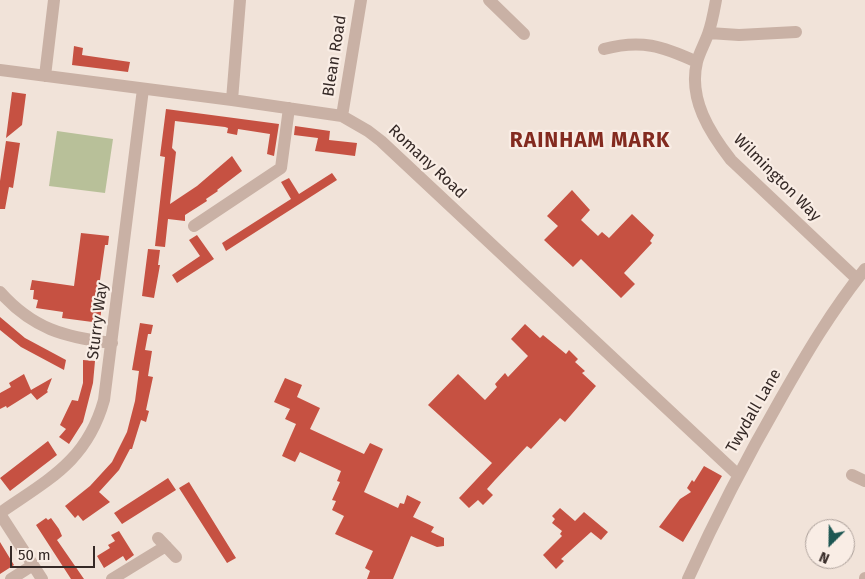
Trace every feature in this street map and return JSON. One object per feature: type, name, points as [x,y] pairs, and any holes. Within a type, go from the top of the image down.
[{"type":"street","points":[[45,76],[54,0]]},
{"type":"street","points":[[232,100],[240,0]]},
{"type":"street","name":"Blean Road","points":[[342,116],[361,0]]},
{"type":"street","points":[[489,0],[524,34]]},
{"type":"street","name":"Wilmington Way","points":[[716,0],[709,33],[697,62],[695,85],[698,102],[714,138],[731,160],[861,274]]},
{"type":"street","points":[[709,33],[739,35],[796,32]]},
{"type":"street","points":[[604,49],[625,43],[646,44],[671,50],[697,62]]},
{"type":"street","name":"Romany Road","points":[[0,70],[342,116],[381,141],[737,474]]},
{"type":"street","name":"Sturry Way","points":[[0,513],[62,469],[87,442],[97,424],[104,400],[112,342],[143,89]]},
{"type":"street","points":[[194,226],[281,168],[289,108]]},
{"type":"street","name":"Twydall Lane","points":[[688,579],[737,474],[824,324],[861,274]]},
{"type":"street","points":[[0,292],[12,306],[52,331],[74,338],[112,342]]},
{"type":"street","points":[[852,475],[865,481]]},
{"type":"street","points":[[0,513],[42,579]]},
{"type":"street","points":[[112,579],[162,542],[176,557]]},
{"type":"street","points":[[10,579],[33,565]]},
{"type":"green space","points":[[57,131],[113,139],[105,193],[49,186]]},
{"type":"building","points":[[74,46],[83,48],[82,55],[130,62],[128,72],[72,65]]},
{"type":"building","points":[[12,92],[26,94],[22,125],[6,138]]},
{"type":"building","points":[[166,109],[279,124],[274,156],[267,154],[270,134],[238,129],[237,135],[227,133],[228,128],[225,127],[175,121],[172,148],[176,152],[170,204],[197,186],[232,156],[242,171],[206,199],[207,201],[185,215],[185,221],[168,219],[165,247],[155,246],[165,157],[160,156]]},
{"type":"building","points":[[295,126],[330,131],[329,140],[357,143],[355,156],[315,151],[318,138],[294,135]]},
{"type":"building","points":[[6,141],[20,143],[13,188],[9,187],[5,209],[0,209],[0,181]]},
{"type":"building","points":[[332,173],[337,180],[226,251],[222,243],[291,199],[281,182],[289,178],[299,194]]},
{"type":"building","points":[[572,190],[590,210],[581,220],[598,236],[602,232],[609,238],[632,214],[654,235],[650,241],[652,243],[624,273],[635,284],[621,298],[581,259],[573,267],[544,240],[558,226],[547,216]]},
{"type":"building","points":[[81,233],[109,236],[108,245],[105,245],[97,301],[102,302],[100,323],[62,318],[63,312],[36,308],[38,300],[33,299],[34,290],[30,290],[32,280],[74,286]]},
{"type":"building","points":[[197,235],[214,259],[177,283],[172,275],[200,256],[189,240]]},
{"type":"building","points":[[148,249],[160,250],[158,265],[160,265],[154,298],[142,296]]},
{"type":"building","points":[[0,317],[25,338],[66,360],[64,370],[21,347],[0,330]]},
{"type":"building","points":[[140,323],[153,325],[151,334],[148,334],[145,350],[152,351],[148,376],[153,377],[146,410],[149,411],[146,422],[141,420],[132,449],[130,449],[119,470],[99,492],[110,502],[83,521],[78,515],[75,518],[65,506],[90,486],[112,462],[127,432],[135,401],[139,371],[132,370]]},
{"type":"building","points":[[525,324],[540,338],[543,335],[566,354],[569,350],[578,359],[575,362],[585,371],[582,373],[596,386],[565,422],[560,418],[531,449],[527,446],[487,489],[493,495],[483,505],[478,500],[469,508],[459,498],[492,463],[428,405],[458,374],[485,400],[497,387],[495,384],[505,373],[508,377],[528,356],[511,339]]},
{"type":"building","points":[[83,360],[95,361],[93,383],[83,422],[69,444],[59,437],[66,429],[60,425],[72,400],[78,401],[83,383]]},
{"type":"building","points":[[24,374],[31,390],[52,378],[48,392],[37,400],[31,393],[7,408],[6,406],[0,409],[0,393],[11,387],[9,383]]},
{"type":"building","points":[[285,378],[302,385],[297,397],[320,408],[310,429],[364,454],[370,443],[383,449],[364,492],[398,508],[400,503],[404,504],[407,495],[421,502],[413,517],[434,527],[431,532],[444,538],[444,546],[437,547],[411,536],[393,579],[367,579],[370,571],[365,568],[373,551],[335,534],[344,516],[332,510],[336,501],[332,500],[340,482],[337,481],[341,471],[300,452],[295,462],[282,456],[296,424],[285,419],[290,409],[274,402]]},
{"type":"building","points":[[48,441],[57,455],[10,491],[0,478]]},
{"type":"building","points":[[704,466],[722,476],[683,542],[659,527],[680,499],[691,492],[687,488],[692,480],[694,482]]},
{"type":"building","points":[[168,478],[176,490],[122,524],[114,513]]},
{"type":"building","points":[[189,482],[236,558],[227,563],[179,488]]},
{"type":"building","points":[[560,508],[575,521],[584,512],[608,532],[601,540],[591,532],[561,559],[564,561],[556,569],[543,555],[562,536],[560,534],[562,531],[552,523],[555,519],[552,516]]},
{"type":"building","points":[[46,518],[48,520],[51,518],[59,529],[62,536],[57,540],[84,579],[71,579],[36,525]]},
{"type":"building","points":[[119,531],[134,555],[126,561],[123,556],[104,568],[97,556],[110,548],[108,545],[115,541],[111,535]]},
{"type":"building","points":[[0,542],[14,565],[0,574]]},
{"type":"district","name":"RAINHAM MARK","points":[[590,141]]}]
